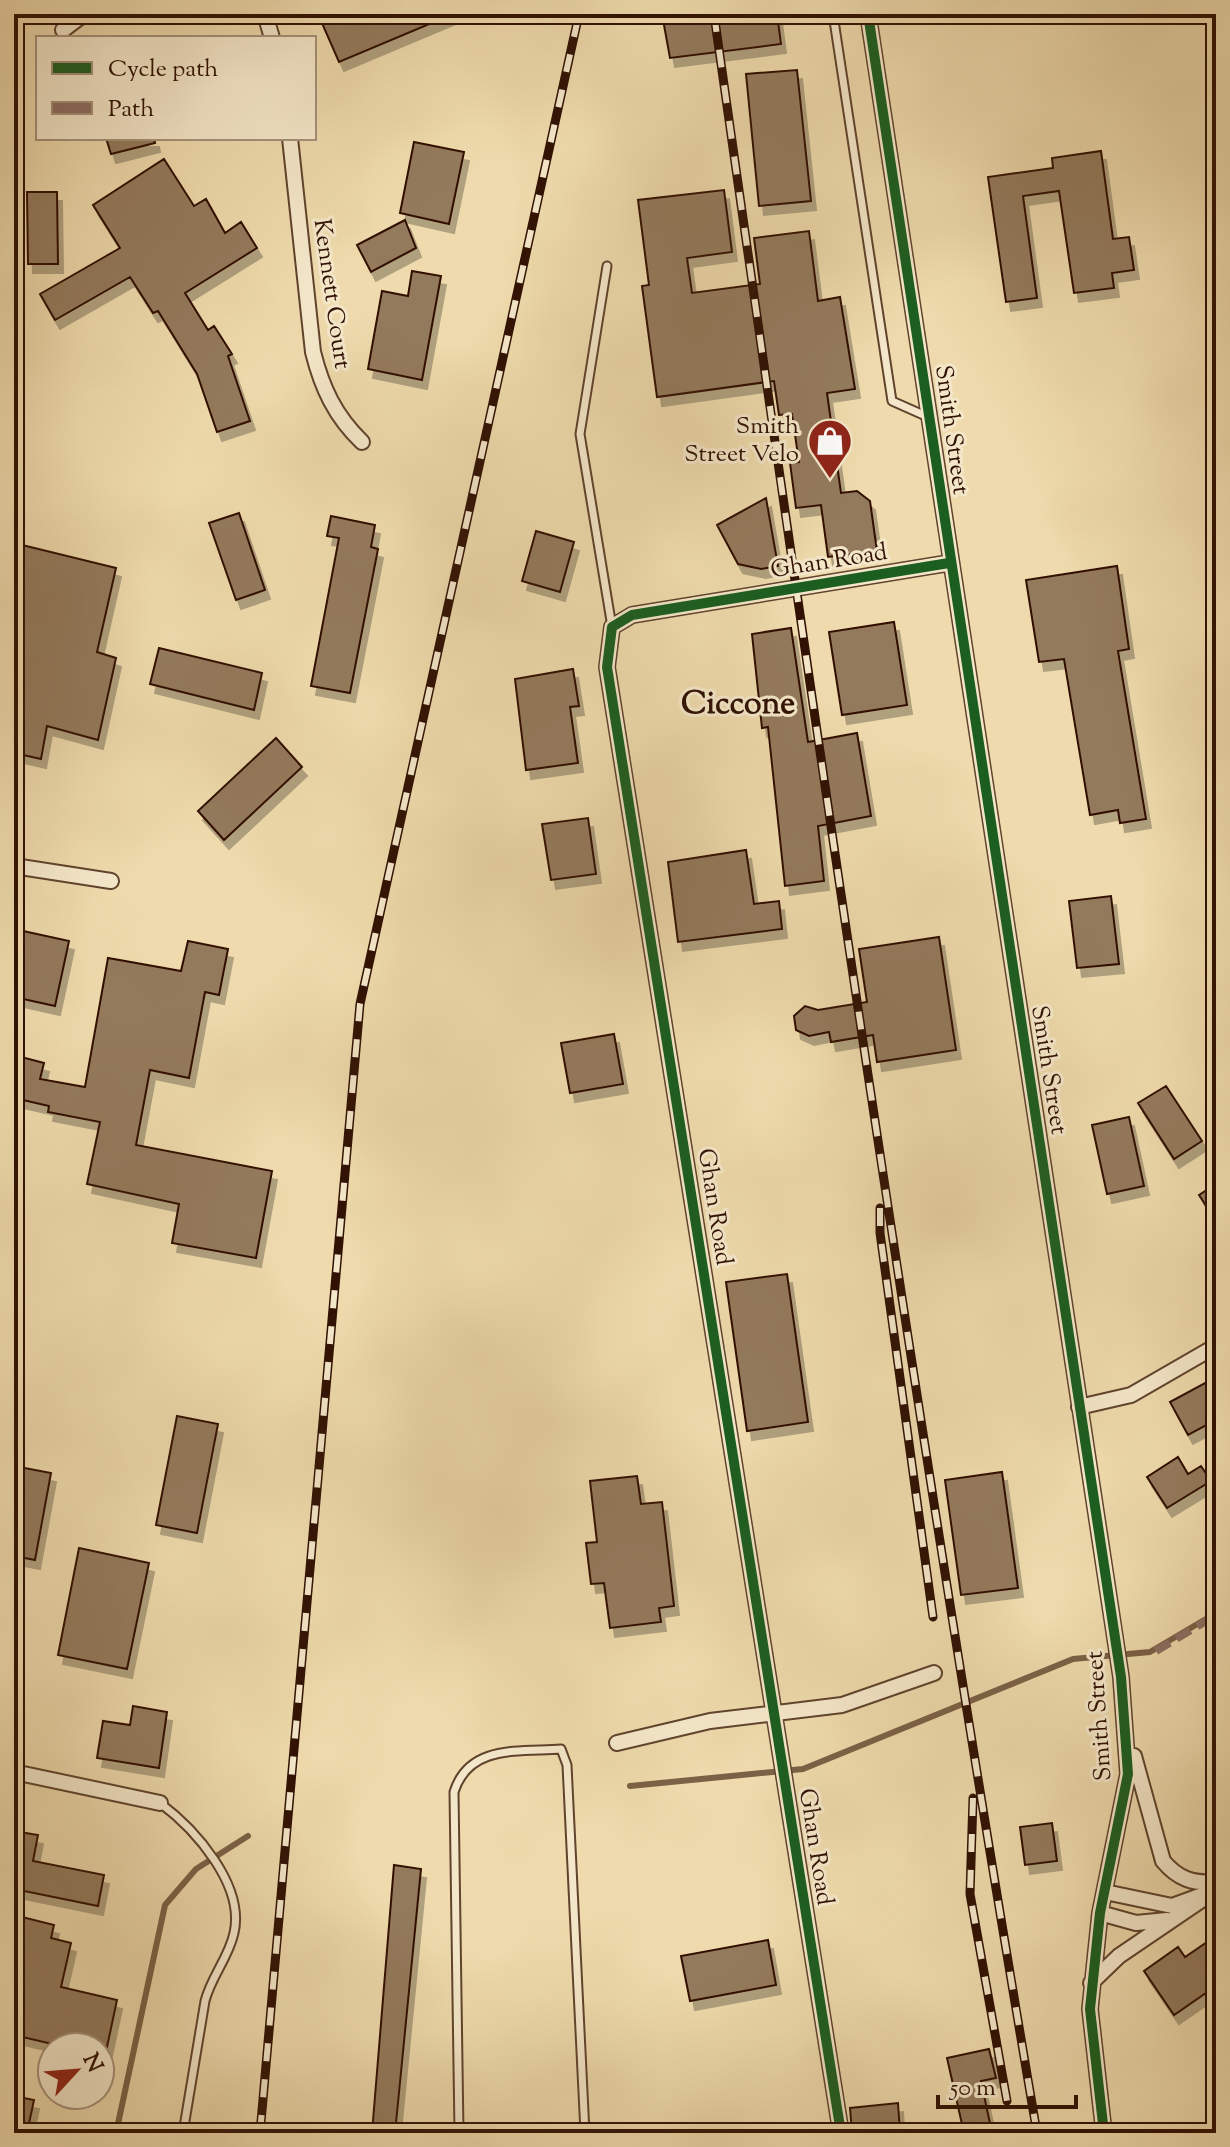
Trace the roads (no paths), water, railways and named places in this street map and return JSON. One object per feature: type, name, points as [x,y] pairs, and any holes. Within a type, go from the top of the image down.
[{"type":"street","points":[[63,30],[84,14]]},
{"type":"street","points":[[265,14],[271,36]]},
{"type":"street","name":"Smith Street","points":[[868,14],[1125,1712],[1127,1783],[1100,1913],[1091,1983],[1091,2034],[1104,2133]]},
{"type":"street","name":"Kennett Court","points":[[290,140],[313,352],[338,417],[362,442]]},
{"type":"street","name":"Ghan Road","points":[[841,2133],[607,667],[612,627],[632,615],[652,609],[949,563]]},
{"type":"street","points":[[14,866],[111,881]]},
{"type":"street","points":[[1079,1407],[1131,1395],[1216,1346]]},
{"type":"street","points":[[617,1743],[774,1710],[842,1705],[934,1673]]},
{"type":"street","points":[[1125,1712],[1143,1797],[1163,1861],[1179,1877],[1191,1882],[1216,1882]]},
{"type":"street","points":[[14,1772],[160,1803]]},
{"type":"street","points":[[1105,1892],[1172,1906],[1216,1891]]},
{"type":"street","points":[[1100,1913],[1151,1924],[1167,1920],[1216,1891]]},
{"type":"street","points":[[1091,1983],[1119,1956],[1200,1901]]},
{"type":"lane","points":[[833,14],[892,401],[931,417]]},
{"type":"lane","points":[[607,266],[580,434],[612,627]]},
{"type":"lane","points":[[459,2133],[454,1792],[459,1776],[481,1758],[561,1749],[567,1765],[585,2133]]},
{"type":"lane","points":[[160,1803],[194,1834],[226,1882],[236,1922],[234,1936],[210,1982],[205,2001],[183,2133]]},
{"type":"waterway","points":[[630,1786],[803,1769],[1073,1659],[1150,1652],[1216,1613]]},
{"type":"waterway","points":[[116,2133],[165,1905],[196,1869],[248,1836]]},
{"type":"railway","points":[[260,2133],[360,1004],[579,14]]},
{"type":"railway","points":[[714,14],[868,1075],[950,1604],[1037,2133]]},
{"type":"railway","points":[[880,1208],[880,1233],[933,1617]]},
{"type":"railway","points":[[973,1798],[970,1894],[1007,2101]]},
{"type":"place","name":"Smith Street Velo","points":[[830,480]]},
{"type":"district","name":"Ciccone","points":[[738,705]]}]
